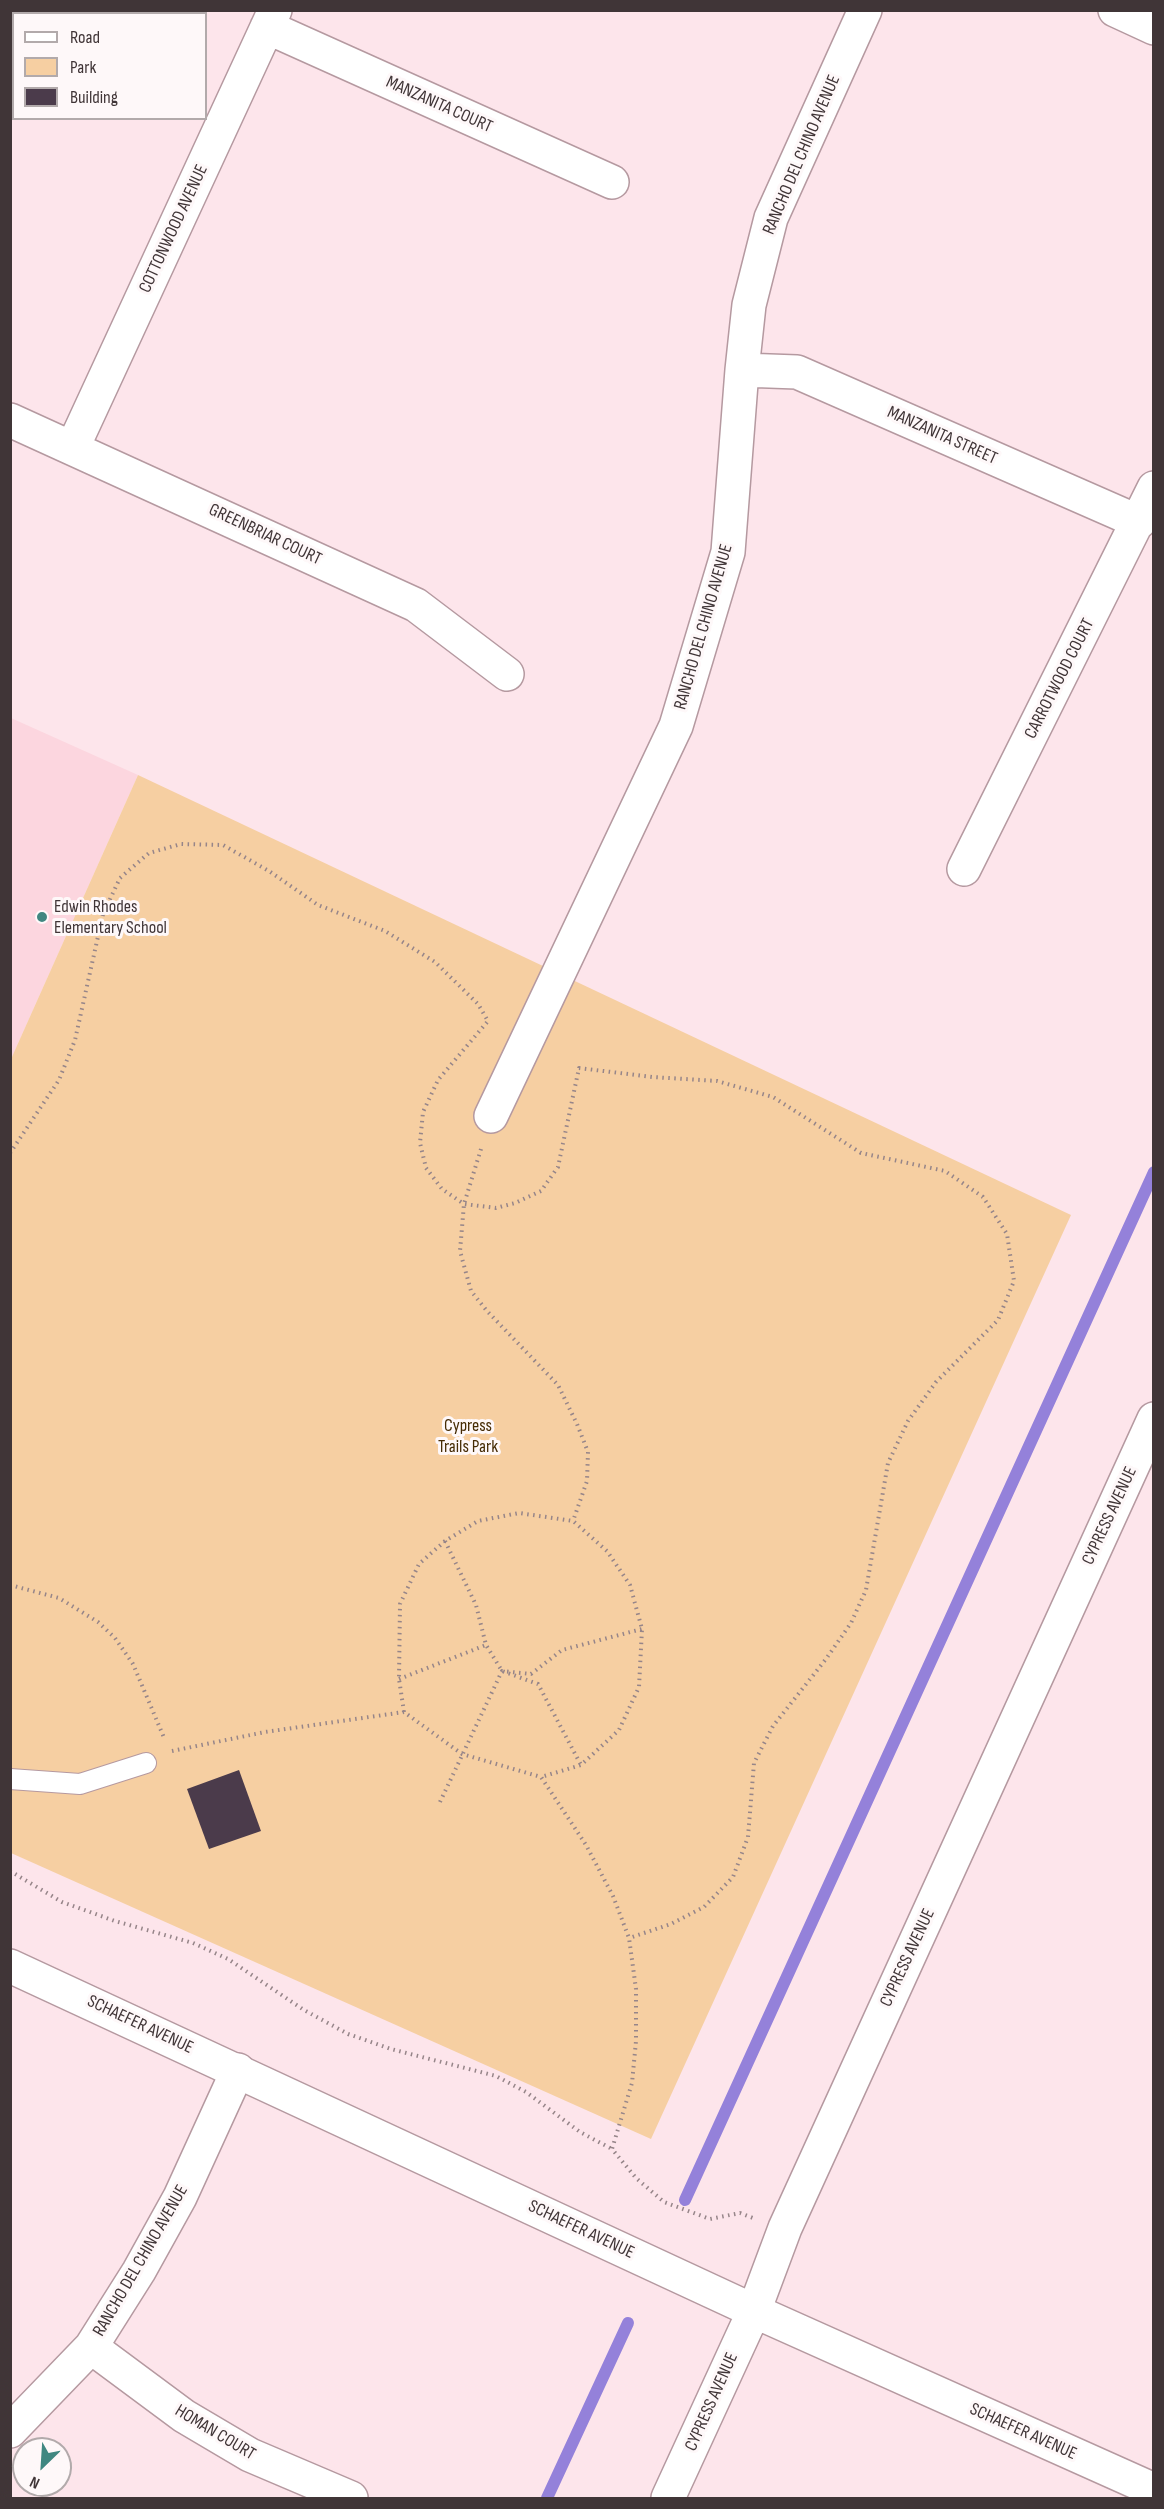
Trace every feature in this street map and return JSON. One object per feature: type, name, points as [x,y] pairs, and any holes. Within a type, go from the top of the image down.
[{"type":"street","name":"RANCHO DEL CHINO AVENUE","points":[[491,1116],[676,726],[728,552],[749,305],[771,218],[865,10]]},
{"type":"street","points":[[1115,10],[1154,28]]},
{"type":"street","name":"MANZANITA COURT","points":[[271,19],[612,182]]},
{"type":"street","name":"COTTONWOOD AVENUE","points":[[73,447],[271,19]]},
{"type":"street","name":"MANZANITA STREET","points":[[742,370],[796,372],[1139,522]]},
{"type":"street","name":"GREENBRIAR COURT","points":[[10,420],[416,605],[507,674]]},
{"type":"street","name":"CARROTWOOD COURT","points":[[964,869],[1154,488]]},
{"type":"street","name":"CYPRESS AVENUE","points":[[668,2499],[754,2311],[785,2228],[1154,1419]]},
{"type":"street","name":"SCHAEFER AVENUE","points":[[10,1966],[754,2311],[1154,2490]]},
{"type":"street","name":"RANCHO DEL CHINO AVENUE","points":[[10,2431],[91,2347],[139,2271],[180,2197],[238,2070]]},
{"type":"street","name":"HOMAN COURT","points":[[91,2347],[184,2416],[240,2450],[351,2499]]},
{"type":"lane","points":[[10,1779],[80,1784],[146,1763]]},
{"type":"path","points":[[10,1153],[59,1080],[75,1040],[104,914],[120,878],[149,853],[181,844],[223,845],[269,871],[318,905],[385,930],[435,962],[478,1004],[488,1021],[438,1080],[423,1112],[420,1143],[426,1168],[442,1189],[464,1204],[496,1208],[515,1203],[541,1191],[558,1167],[579,1068],[652,1077],[717,1081],[772,1097],[861,1153],[945,1171],[983,1197],[1007,1234],[1014,1281],[998,1320],[936,1382],[908,1421],[888,1463],[866,1590],[851,1623],[826,1659],[773,1726],[754,1763],[748,1837],[733,1877],[705,1907],[672,1924],[628,1938]]},
{"type":"path","points":[[491,1116],[464,1204],[460,1251],[471,1291],[487,1311],[558,1385],[588,1452],[587,1481],[573,1521]]},
{"type":"path","points":[[146,1763],[170,1752],[265,1732],[404,1712],[462,1754],[541,1777],[581,1765],[619,1730],[639,1687],[642,1629],[630,1585],[607,1551],[573,1521],[519,1513],[478,1521],[445,1541],[419,1564],[400,1604],[399,1679],[404,1712]]},
{"type":"path","points":[[445,1541],[476,1605],[486,1645],[502,1671],[538,1684],[581,1765]]},
{"type":"path","points":[[10,1584],[58,1598],[98,1622],[115,1638],[133,1664],[170,1752]]},
{"type":"path","points":[[502,1671],[531,1674],[562,1650],[642,1629]]},
{"type":"path","points":[[399,1679],[486,1645]]},
{"type":"path","points":[[440,1802],[502,1671]]},
{"type":"path","points":[[541,1777],[586,1845],[613,1896],[628,1938],[636,1989],[636,2041],[632,2083],[612,2150]]},
{"type":"path","points":[[10,1871],[62,1902],[115,1921],[193,1943],[228,1959],[304,2010],[348,2034],[391,2049],[496,2076],[526,2092],[580,2132],[612,2150],[636,2178],[664,2202],[710,2219],[740,2213],[785,2228]]},
{"type":"shaded area","name":"Edwin Rhodes Elementary School","points":[[11,718],[138,775],[11,1059]]},
{"type":"green space","name":"Cypress Trails Park","points":[[138,775],[1071,1215],[651,2139],[11,1853],[11,1059]]},
{"type":"building","points":[[239,1770],[261,1831],[209,1849],[187,1789]]},
{"type":"waterway","points":[[685,2200],[1154,1172]]},
{"type":"waterway","points":[[547,2498],[628,2323]]},
{"type":"place","name":"Edwin Rhodes Elementary School","points":[[42,917]]}]
